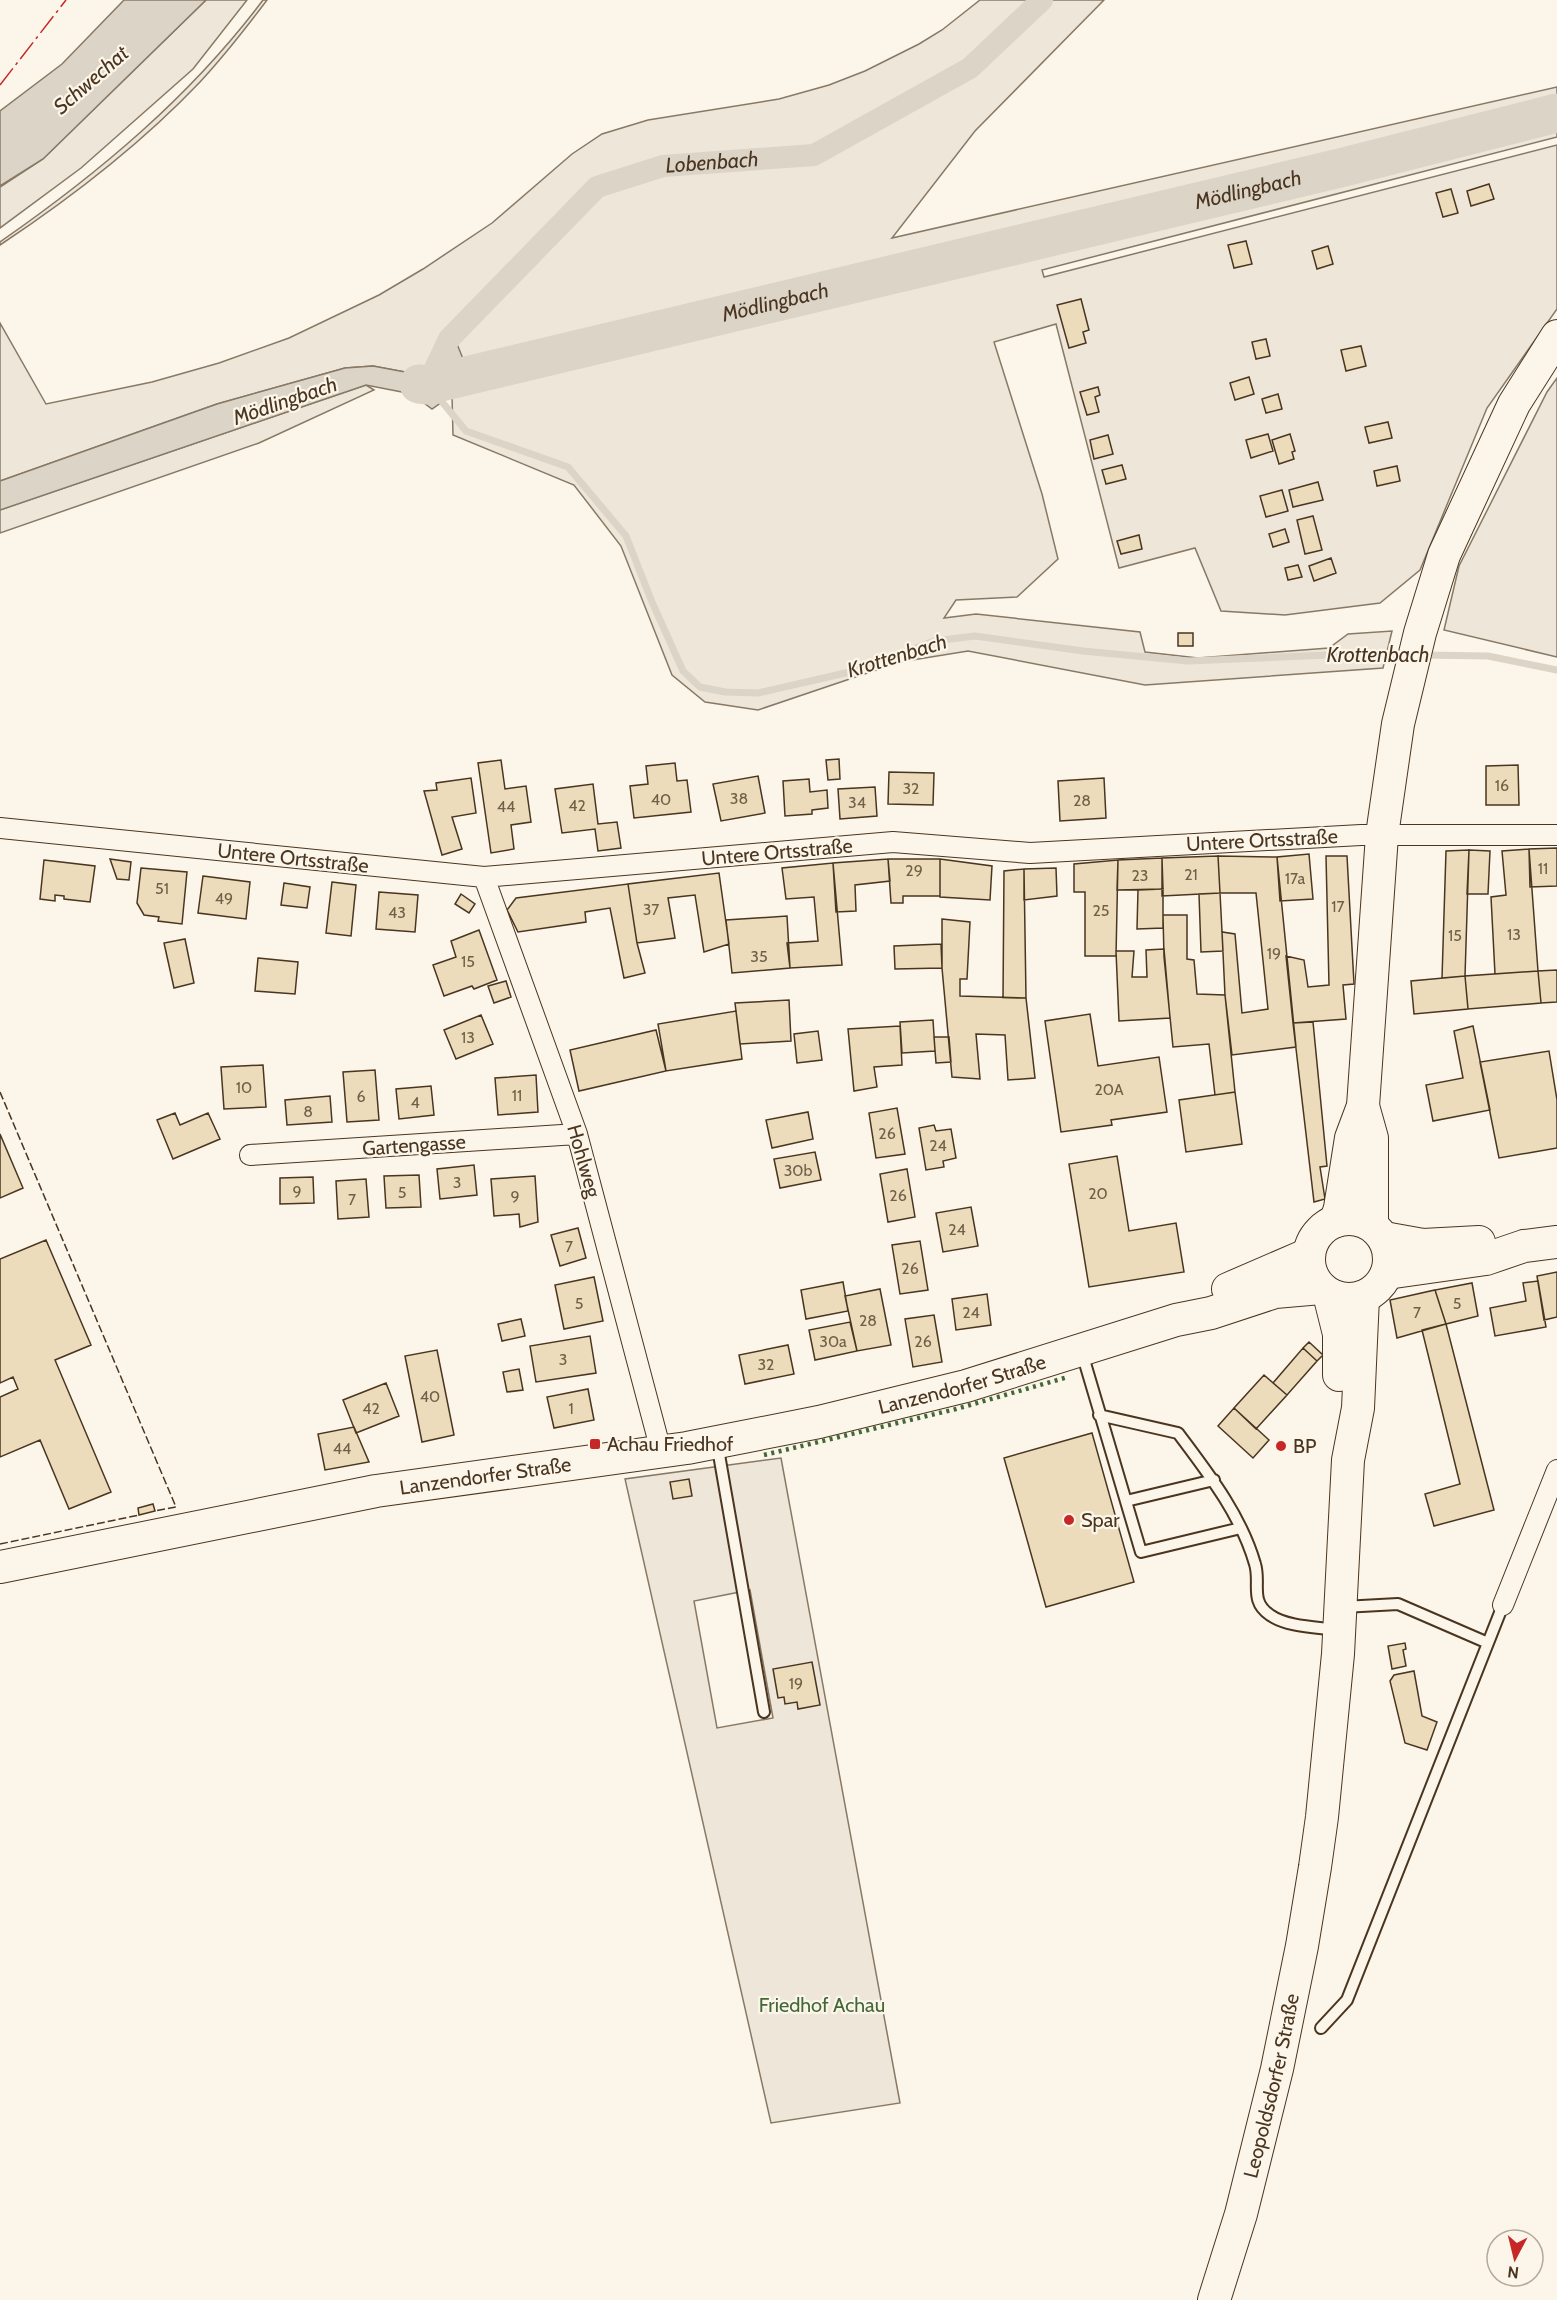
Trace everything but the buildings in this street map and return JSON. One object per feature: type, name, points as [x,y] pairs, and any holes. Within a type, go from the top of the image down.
[{"type":"main road","points":[[1336,1221],[1340,1209],[1351,1138],[1363,1106],[1382,835],[1398,724],[1420,633],[1444,555],[1514,404],[1557,336]]},
{"type":"main road","points":[[1176,1320],[1211,1313],[1275,1292],[1325,1291],[1346,1299],[1363,1297],[1378,1287],[1387,1273],[1390,1259],[1378,1232],[1372,1138],[1363,1106]]},
{"type":"main road","points":[[1348,1460],[1339,1403],[1339,1334],[1325,1291],[1313,1276],[1309,1254],[1318,1233],[1336,1221],[1354,1219],[1378,1232],[1423,1245],[1484,1242],[1524,1246]]},
{"type":"main road","points":[[1387,1273],[1486,1259],[1524,1246],[1557,1242]]},
{"type":"main road","points":[[1176,1320],[1207,1299],[1309,1254]]},
{"type":"main road","points":[[1348,1460],[1358,1408],[1363,1297]]},
{"type":"main road","name":"Lanzendorfer Straße","points":[[0,1567],[376,1491],[717,1443],[819,1422],[966,1386],[1176,1320]]},
{"type":"main road","name":"Leopoldsdorfer Straße","points":[[1214,2300],[1241,2214],[1277,2069],[1302,1946],[1315,1867],[1322,1817],[1340,1619],[1348,1460]]},
{"type":"street","name":"Untere Ortsstraße","points":[[0,828],[484,877],[893,842],[1030,853],[1382,835],[1557,835]]},
{"type":"street","name":"Hohlweg","points":[[484,877],[577,1134],[661,1451]]},
{"type":"street","name":"Gartengasse","points":[[250,1155],[577,1134]]},
{"type":"street","points":[[1503,1605],[1557,1470]]},
{"type":"lane","points":[[1081,1350],[1141,1551],[1241,1528]]},
{"type":"lane","points":[[1099,1415],[1178,1433],[1214,1480],[1241,1528],[1256,1566],[1256,1599],[1269,1615],[1287,1622],[1340,1619],[1398,1604],[1488,1643]]},
{"type":"lane","points":[[717,1443],[764,1712]]},
{"type":"lane","points":[[1126,1501],[1214,1480]]},
{"type":"lane","points":[[1321,2028],[1347,2000],[1503,1605]]},
{"type":"green space","points":[[206,0],[247,0],[193,69],[81,168],[0,228],[0,187],[43,159]]},
{"type":"green space","points":[[263,0],[267,0],[218,62],[154,127],[79,189],[0,245],[0,242],[73,189],[141,132],[205,69]]},
{"type":"green space","points":[[980,0],[1104,0],[975,131],[892,238],[1557,87],[1557,137],[1042,270],[1044,277],[1557,145],[1557,309],[1487,408],[1420,570],[1380,603],[1285,615],[1221,611],[1195,548],[1119,568],[1056,324],[994,342],[1042,494],[1058,559],[1017,597],[956,600],[944,618],[976,614],[1140,632],[1145,652],[1198,658],[1329,648],[1348,634],[1392,631],[1383,668],[1145,685],[968,651],[900,662],[758,710],[705,702],[672,675],[621,546],[574,485],[453,435],[452,395],[472,381],[440,346],[431,364],[405,372],[373,366],[345,368],[217,404],[0,481],[0,323],[46,404],[152,382],[219,363],[289,338],[379,295],[423,269],[492,223],[572,154],[602,134],[648,120],[779,99],[829,85],[865,71],[919,44],[942,30]]},
{"type":"green space","points":[[1557,378],[1557,657],[1444,630],[1459,566],[1547,392]]},
{"type":"green space","points":[[366,385],[374,390],[259,443],[0,533],[0,510]]},
{"type":"green space","name":"Friedhof Achau","points":[[781,1458],[900,2103],[771,2123],[625,1479]],"holes":[[[750,1590],[773,1718],[717,1728],[694,1601]]]},
{"type":"water","name":"Schwechat","points":[[124,0],[206,0],[43,159],[0,186],[0,111],[62,64]]},
{"type":"water","points":[[457,344],[472,381],[432,409],[412,394],[366,385],[0,510],[0,481],[217,404],[345,368],[373,366],[405,372],[431,364],[440,346]]},
{"type":"waterway","name":"Lobenbach","points":[[433,373],[449,339],[597,187],[663,166],[814,155],[970,68],[1042,0]]},
{"type":"waterway","name":"Mödlingbach","points":[[419,384],[428,385],[1340,168],[1557,113]]},
{"type":"waterway","name":"Krottenbach","points":[[438,397],[466,431],[568,467],[626,536],[683,671],[700,687],[725,692],[758,693],[854,671],[934,641],[975,636],[1083,651],[1188,661],[1375,653],[1406,654]]},
{"type":"waterway","name":"Krottenbach","points":[[1423,655],[1488,656],[1557,670]]},
{"type":"hedge","points":[[764,1455],[956,1409],[1068,1377]]},
{"type":"fence","points":[[0,1092],[176,1507],[155,1511]]},
{"type":"fence","points":[[0,1544],[139,1515]]},
{"type":"power","points":[[0,85],[66,0]]},
{"type":"place","name":"Achau Friedhof","points":[[595,1444]]},
{"type":"place","name":"BP","points":[[1281,1446]]},
{"type":"place","name":"Spar","points":[[1069,1520]]}]
